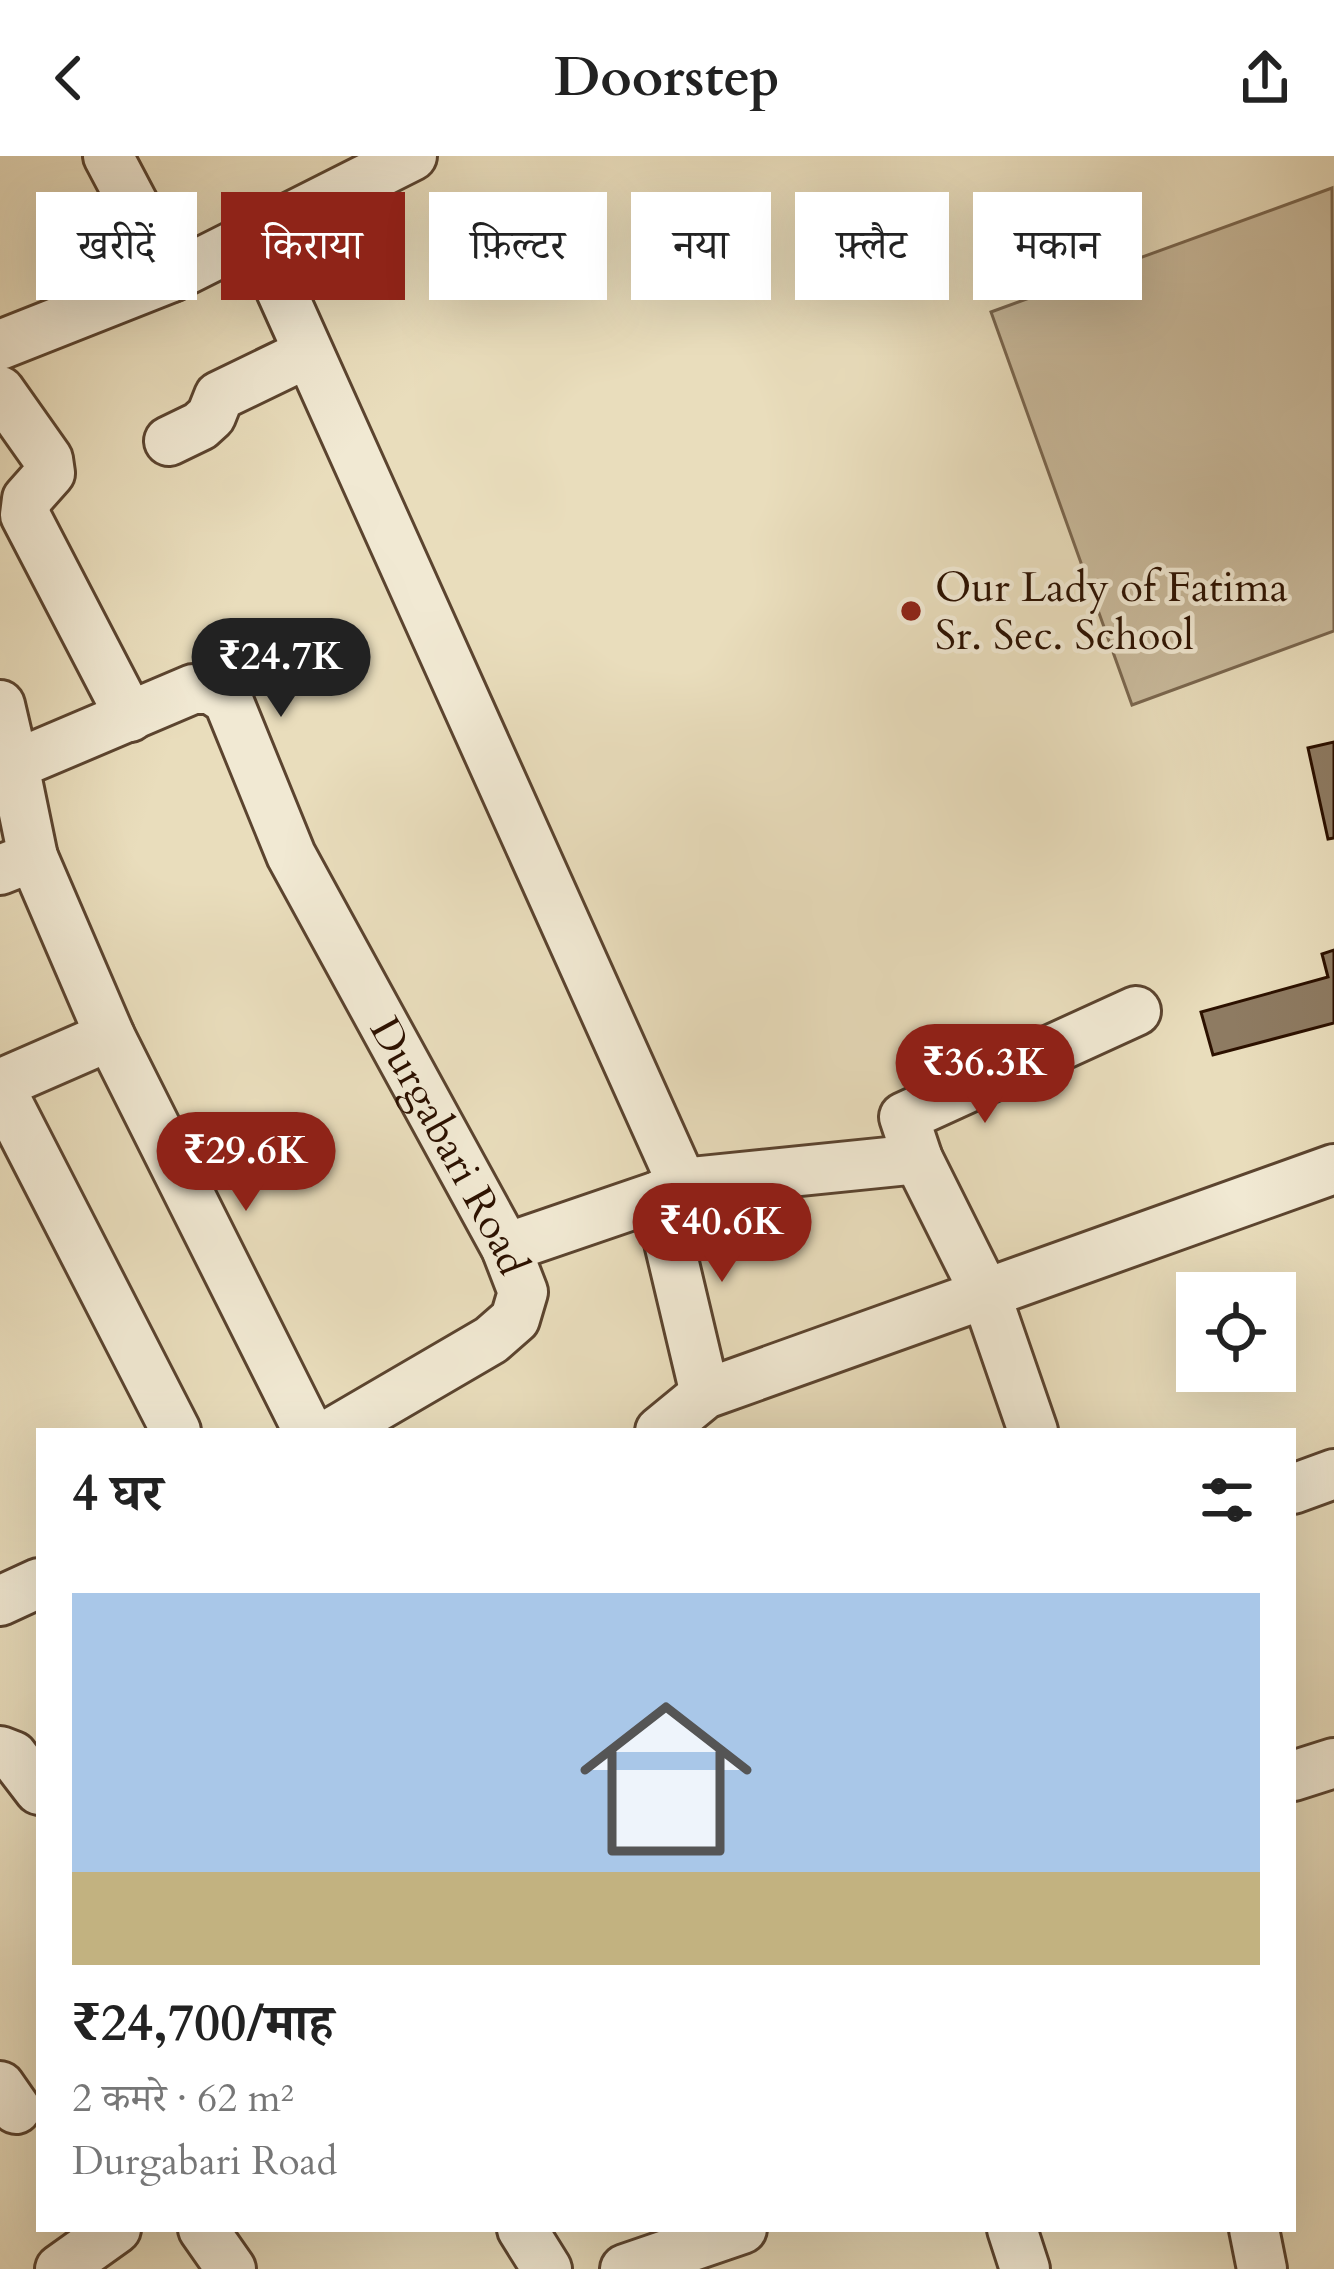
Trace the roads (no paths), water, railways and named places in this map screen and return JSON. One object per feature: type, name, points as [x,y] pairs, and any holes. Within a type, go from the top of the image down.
[{"type":"street","points":[[108,156],[127,192]]},
{"type":"street","points":[[331,192],[382,163]]},
{"type":"street","points":[[0,345],[114,300]]},
{"type":"street","points":[[285,300],[670,1189],[705,1394]]},
{"type":"street","points":[[169,441],[200,426],[211,416],[219,397],[308,353]]},
{"type":"street","points":[[0,391],[48,459],[50,473],[27,499],[25,514],[130,717],[14,765]]},
{"type":"street","name":"Durgabari Road","points":[[130,717],[193,689],[211,689],[228,700],[291,854],[506,1248],[523,1292],[514,1319],[491,1340],[340,1428]]},
{"type":"street","points":[[0,705],[14,765],[16,864],[110,1036],[306,1428]]},
{"type":"street","points":[[1032,1428],[986,1295],[918,1160],[904,1117],[1136,1011]]},
{"type":"street","points":[[110,1036],[0,1086],[174,1428]]},
{"type":"street","points":[[506,1248],[670,1189],[918,1160]]},
{"type":"street","points":[[664,1428],[705,1394],[1334,1169]]},
{"type":"street","points":[[1296,1488],[1334,1474]]},
{"type":"street","points":[[0,1751],[13,1756],[36,1786]]},
{"type":"street","points":[[1296,1775],[1334,1762]]},
{"type":"street","points":[[60,2269],[112,2232]]},
{"type":"street","points":[[205,2232],[231,2269]]},
{"type":"street","points":[[525,2232],[547,2269]]},
{"type":"street","points":[[625,2269],[733,2232]]},
{"type":"street","points":[[1013,2232],[1025,2269]]},
{"type":"street","points":[[1255,2232],[1262,2269]]},
{"type":"place","name":"Our Lady of Fatima Sr. Sec. School","points":[[911,611]]}]
